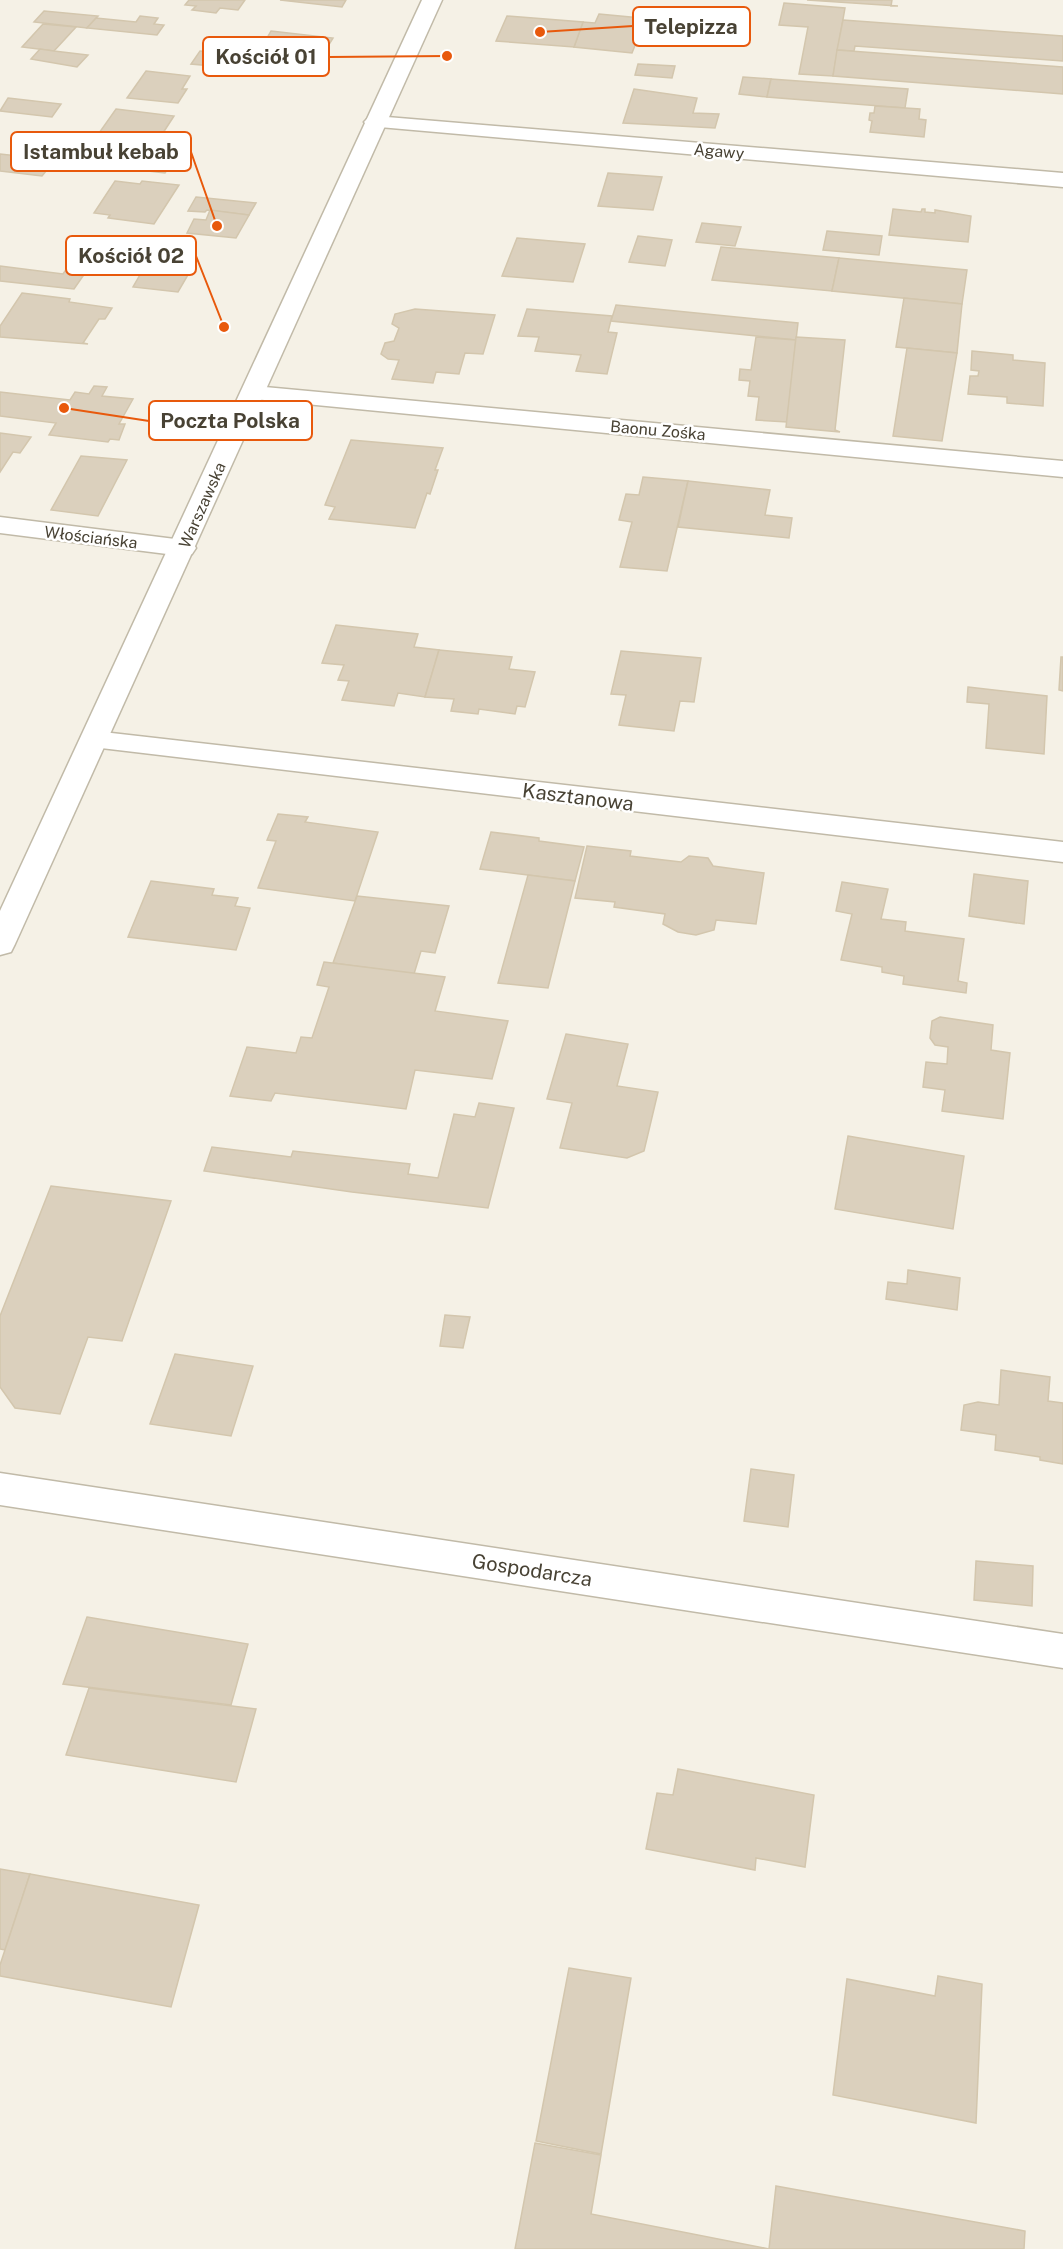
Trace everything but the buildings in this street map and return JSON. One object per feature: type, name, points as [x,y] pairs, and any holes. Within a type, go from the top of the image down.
[{"type":"street","name":"Warszawska","points":[[0,944],[432,0]]},
{"type":"street","name":"Agawy","points":[[375,122],[1063,180]]},
{"type":"street","name":"Baonu Zośka","points":[[252,393],[1063,469]]},
{"type":"street","name":"Włościańska","points":[[0,525],[183,548]]},
{"type":"street","name":"Kasztanowa","points":[[94,740],[1063,852]]},
{"type":"street","name":"Gospodarcza","points":[[0,1489],[1063,1651]]},
{"type":"place","name":"Telepizza","points":[[540,32]]},
{"type":"place","name":"Kościół 01","points":[[447,56]]},
{"type":"place","name":"Istambuł kebab","points":[[217,226]]},
{"type":"place","name":"Kościół 02","points":[[224,327]]},
{"type":"place","name":"Poczta Polska","points":[[64,408]]}]
